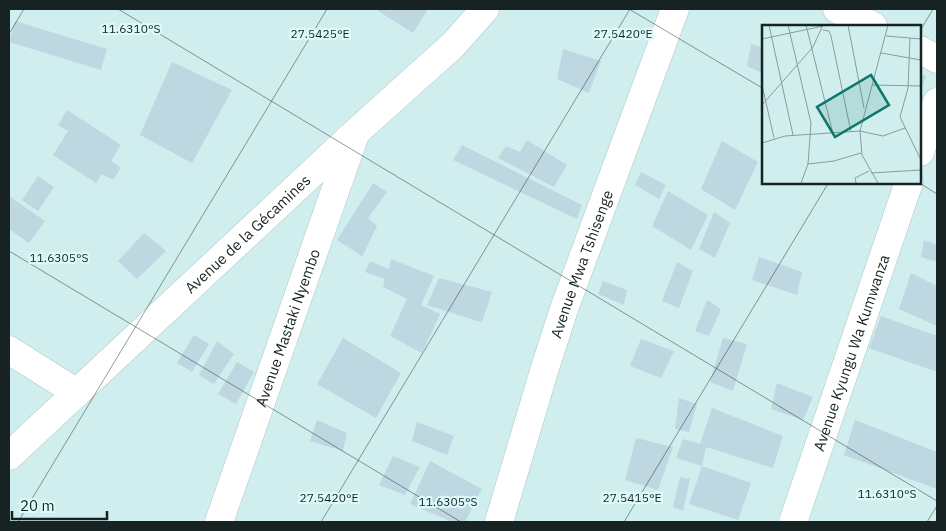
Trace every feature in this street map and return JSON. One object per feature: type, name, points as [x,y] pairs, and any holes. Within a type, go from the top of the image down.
[{"type":"street","name":"Avenue de la Gécamines","points":[[9,456],[355,133],[453,45],[485,9]]},
{"type":"street","name":"Avenue Mwa Tshisenge","points":[[499,522],[564,309],[675,9]]},
{"type":"street","points":[[837,9],[871,25]]},
{"type":"street","points":[[921,51],[937,59]]},
{"type":"street","points":[[921,149],[937,102]]},
{"type":"street","name":"Avenue Mastaki Nyembo","points":[[219,522],[355,133]]},
{"type":"street","name":"Avenue Kyungu Wa Kumwanza","points":[[793,522],[908,184]]},
{"type":"street","points":[[9,350],[77,393]]},
{"type":"building","points":[[375,9],[428,9],[413,33]]},
{"type":"building","points":[[15,21],[107,49],[101,70],[9,42]]},
{"type":"building","points":[[751,44],[762,47],[762,73],[747,66]]},
{"type":"building","points":[[563,49],[601,61],[589,93],[557,79]]},
{"type":"building","points":[[172,62],[232,90],[192,163],[140,135]]},
{"type":"building","points":[[921,74],[926,76],[921,90]]},
{"type":"building","points":[[67,110],[121,145],[111,161],[121,168],[113,180],[102,174],[96,183],[53,155],[68,131],[58,125]]},
{"type":"building","points":[[527,140],[567,165],[554,187],[498,158],[506,146],[520,152]]},
{"type":"building","points":[[722,141],[758,162],[735,210],[701,189]]},
{"type":"building","points":[[462,145],[582,205],[577,219],[453,160]]},
{"type":"building","points":[[641,172],[666,185],[659,199],[635,185]]},
{"type":"building","points":[[38,176],[54,187],[38,211],[22,200]]},
{"type":"building","points":[[373,183],[387,192],[368,218],[377,226],[362,257],[337,240]]},
{"type":"building","points":[[668,191],[708,215],[691,250],[652,226]]},
{"type":"building","points":[[9,196],[45,221],[29,243],[9,229]]},
{"type":"building","points":[[714,212],[730,223],[715,258],[699,249]]},
{"type":"building","points":[[144,233],[166,251],[137,279],[118,261]]},
{"type":"building","points":[[924,240],[937,245],[937,262],[921,257]]},
{"type":"building","points":[[759,257],[802,272],[797,295],[752,280]]},
{"type":"building","points":[[391,259],[434,276],[421,305],[440,314],[422,353],[390,336],[407,299],[383,287],[385,279],[365,272],[370,261],[389,269]]},
{"type":"building","points":[[677,262],[693,271],[679,308],[662,301]]},
{"type":"building","points":[[911,273],[937,286],[937,326],[899,309]]},
{"type":"building","points":[[439,278],[492,292],[482,322],[427,305]]},
{"type":"building","points":[[603,281],[627,290],[624,305],[598,294]]},
{"type":"building","points":[[707,300],[721,309],[709,336],[695,331]]},
{"type":"building","points":[[881,316],[937,336],[937,372],[869,348]]},
{"type":"building","points":[[194,335],[209,344],[192,372],[177,363]]},
{"type":"building","points":[[343,338],[401,373],[376,418],[317,384]]},
{"type":"building","points":[[723,338],[747,344],[733,391],[710,382]]},
{"type":"building","points":[[641,339],[674,351],[661,378],[630,366]]},
{"type":"building","points":[[217,341],[234,354],[214,384],[199,375]]},
{"type":"building","points":[[237,362],[254,372],[236,404],[218,394]]},
{"type":"building","points":[[777,383],[813,397],[803,420],[771,409]]},
{"type":"building","points":[[679,398],[697,404],[689,432],[675,429]]},
{"type":"building","points":[[712,408],[783,436],[773,468],[706,447],[702,466],[676,458],[683,439],[700,444]]},
{"type":"building","points":[[317,420],[347,433],[343,451],[310,441]]},
{"type":"building","points":[[855,420],[937,452],[937,489],[844,455]]},
{"type":"building","points":[[417,422],[454,436],[447,455],[412,441]]},
{"type":"building","points":[[636,438],[673,447],[658,490],[625,480]]},
{"type":"building","points":[[393,456],[420,467],[405,495],[379,485]]},
{"type":"building","points":[[430,461],[482,489],[465,522],[452,522],[410,504]]},
{"type":"building","points":[[702,466],[751,483],[738,520],[689,504]]},
{"type":"building","points":[[680,477],[690,479],[683,511],[673,507]]}]
